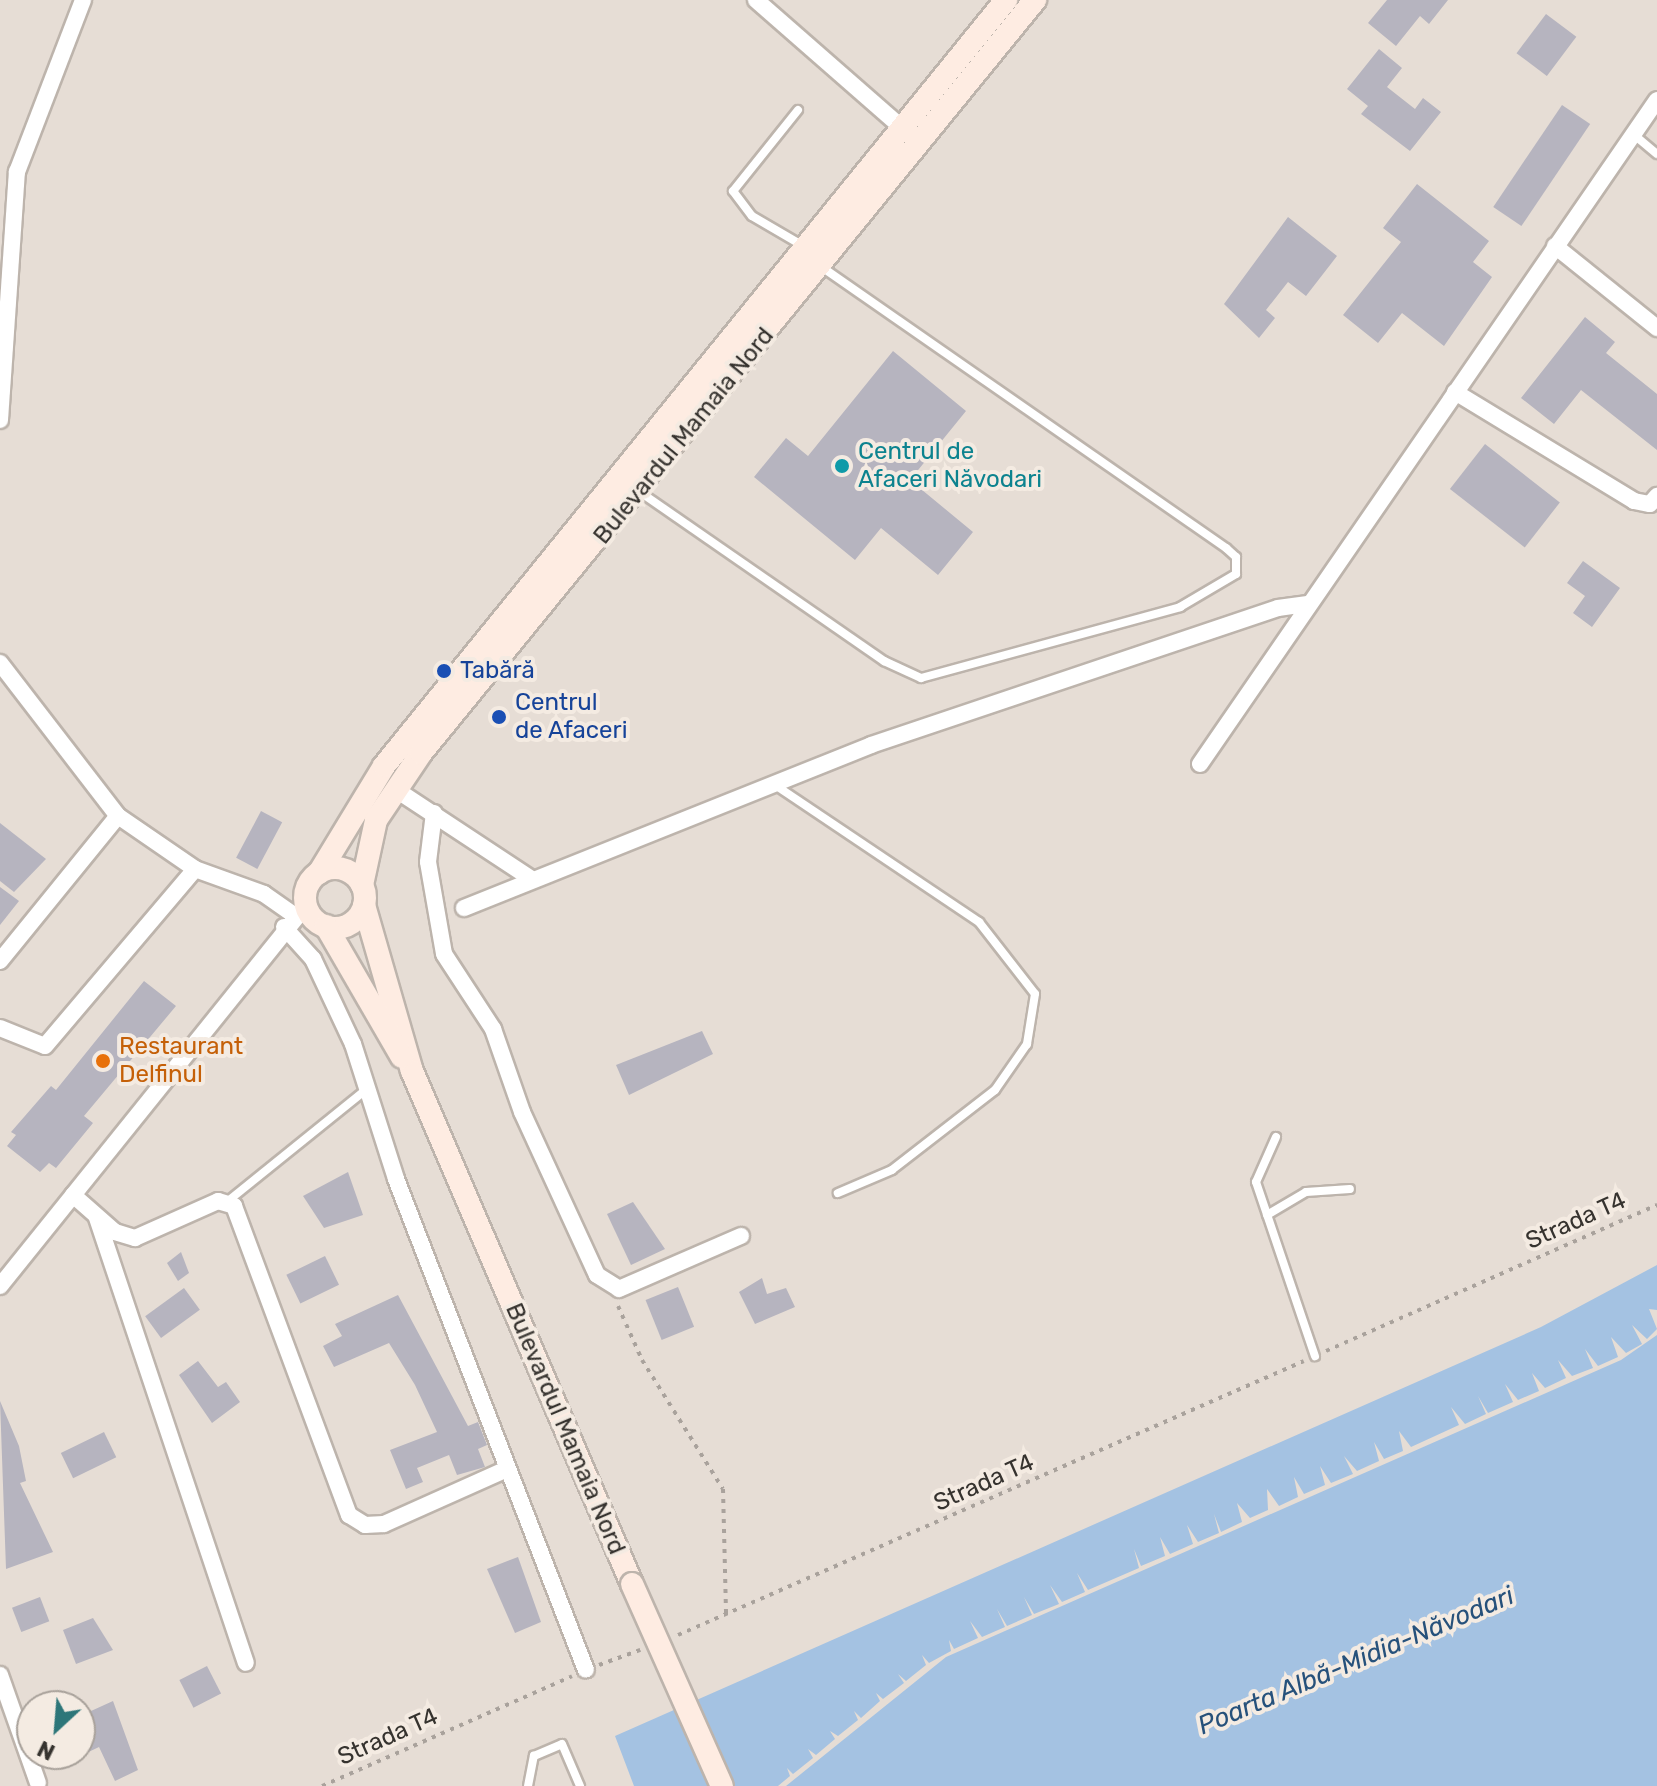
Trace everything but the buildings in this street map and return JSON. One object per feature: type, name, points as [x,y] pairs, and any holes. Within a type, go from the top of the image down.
[{"type":"main road","name":"Bulevardul Mamaia Nord","points":[[319,873],[384,766],[1006,0]]},
{"type":"main road","name":"Bulevardul Mamaia Nord","points":[[412,1071],[363,895],[371,831],[395,789],[640,492],[1035,0]]},
{"type":"main road","points":[[347,871],[363,895],[346,926],[326,926],[295,916],[307,887],[319,873],[347,871]]},
{"type":"main road","name":"Bulevardul Mamaia Nord","points":[[326,926],[412,1071],[722,1786]]},
{"type":"street","points":[[0,420],[17,172],[82,0]]},
{"type":"street","points":[[756,0],[902,128]]},
{"type":"street","points":[[1200,764],[1657,100]]},
{"type":"street","points":[[1555,246],[1657,328]]},
{"type":"street","points":[[1455,392],[1634,501],[1650,504],[1657,496]]},
{"type":"street","points":[[464,908],[530,878],[773,784],[1216,628],[1308,604]]},
{"type":"street","points":[[0,663],[118,816],[195,869],[264,894],[295,916],[331,991],[507,1469],[586,1670]]},
{"type":"street","points":[[395,789],[530,878]]},
{"type":"street","points":[[434,813],[428,862],[444,954],[493,1029],[533,1137],[597,1275],[609,1285],[648,1279],[741,1236]]},
{"type":"street","points":[[0,961],[118,816]]},
{"type":"street","points":[[0,1028],[45,1046],[195,869]]},
{"type":"street","points":[[0,1286],[295,916]]},
{"type":"street","points":[[73,1195],[97,1218],[135,1238],[228,1201],[349,1515],[365,1525],[384,1524],[507,1469]]},
{"type":"street","points":[[97,1218],[246,1663]]},
{"type":"street","points":[[0,1675],[38,1783]]},
{"type":"lane","points":[[798,110],[733,191],[752,216],[806,247]]},
{"type":"lane","points":[[1632,134],[1657,154]]},
{"type":"lane","points":[[640,492],[884,661],[921,678],[1180,607],[1236,574],[1236,557],[1226,548],[820,266]]},
{"type":"lane","points":[[773,784],[979,922],[1035,994],[1027,1044],[995,1090],[892,1170],[838,1193]]},
{"type":"lane","points":[[228,1201],[367,1089]]},
{"type":"lane","points":[[1276,1137],[1256,1182],[1315,1356]]},
{"type":"lane","points":[[1267,1215],[1306,1192],[1350,1189]]},
{"type":"lane","points":[[528,1786],[534,1756],[562,1744],[580,1786]]},
{"type":"path","name":"Strada T4","points":[[670,1638],[1657,1205]]},
{"type":"path","points":[[609,1285],[642,1360],[723,1489],[726,1616]]},
{"type":"path","name":"Strada T4","points":[[322,1786],[586,1670],[656,1643]]},
{"type":"water","points":[[1657,1265],[1657,1310],[1649,1309],[1657,1329],[1647,1339],[1632,1325],[1642,1344],[1626,1353],[1611,1337],[1618,1357],[1598,1366],[1585,1349],[1593,1368],[1572,1376],[1558,1360],[1566,1378],[1545,1388],[1532,1373],[1539,1391],[1518,1400],[1505,1384],[1513,1402],[1488,1413],[1478,1396],[1486,1414],[1465,1424],[1451,1407],[1459,1425],[1411,1447],[1399,1431],[1403,1451],[1384,1459],[1374,1442],[1379,1461],[1357,1471],[1344,1456],[1353,1474],[1331,1483],[1320,1466],[1325,1485],[1304,1494],[1294,1477],[1298,1497],[1279,1506],[1267,1489],[1268,1510],[1250,1518],[1237,1503],[1242,1522],[1221,1532],[1214,1514],[1219,1533],[1198,1542],[1187,1525],[1193,1544],[1170,1554],[1160,1537],[1165,1556],[1141,1566],[1134,1549],[1139,1568],[1088,1590],[1077,1573],[1085,1592],[1062,1602],[1050,1585],[1059,1604],[1034,1614],[1024,1597],[1032,1615],[1007,1626],[997,1609],[1005,1627],[982,1637],[970,1621],[978,1638],[954,1649],[949,1640],[951,1651],[929,1663],[922,1655],[926,1665],[906,1681],[898,1674],[904,1683],[883,1699],[876,1693],[880,1701],[861,1718],[854,1711],[858,1720],[838,1736],[830,1731],[835,1739],[816,1755],[808,1749],[813,1758],[793,1774],[787,1768],[790,1776],[778,1786],[634,1786],[615,1736],[1541,1327]]},
{"type":"water","name":"Poarta Albă-Midia-Năvodari","points":[[1657,1335],[1657,1786],[786,1786],[946,1657],[1621,1360]]},
{"type":"place","name":"Centrul de Afaceri Năvodari","points":[[842,466]]},
{"type":"place","name":"Tabără","points":[[444,671]]},
{"type":"place","name":"Centrul de Afaceri","points":[[499,717]]},
{"type":"place","name":"Restaurant Delfinul","points":[[103,1061]]}]
